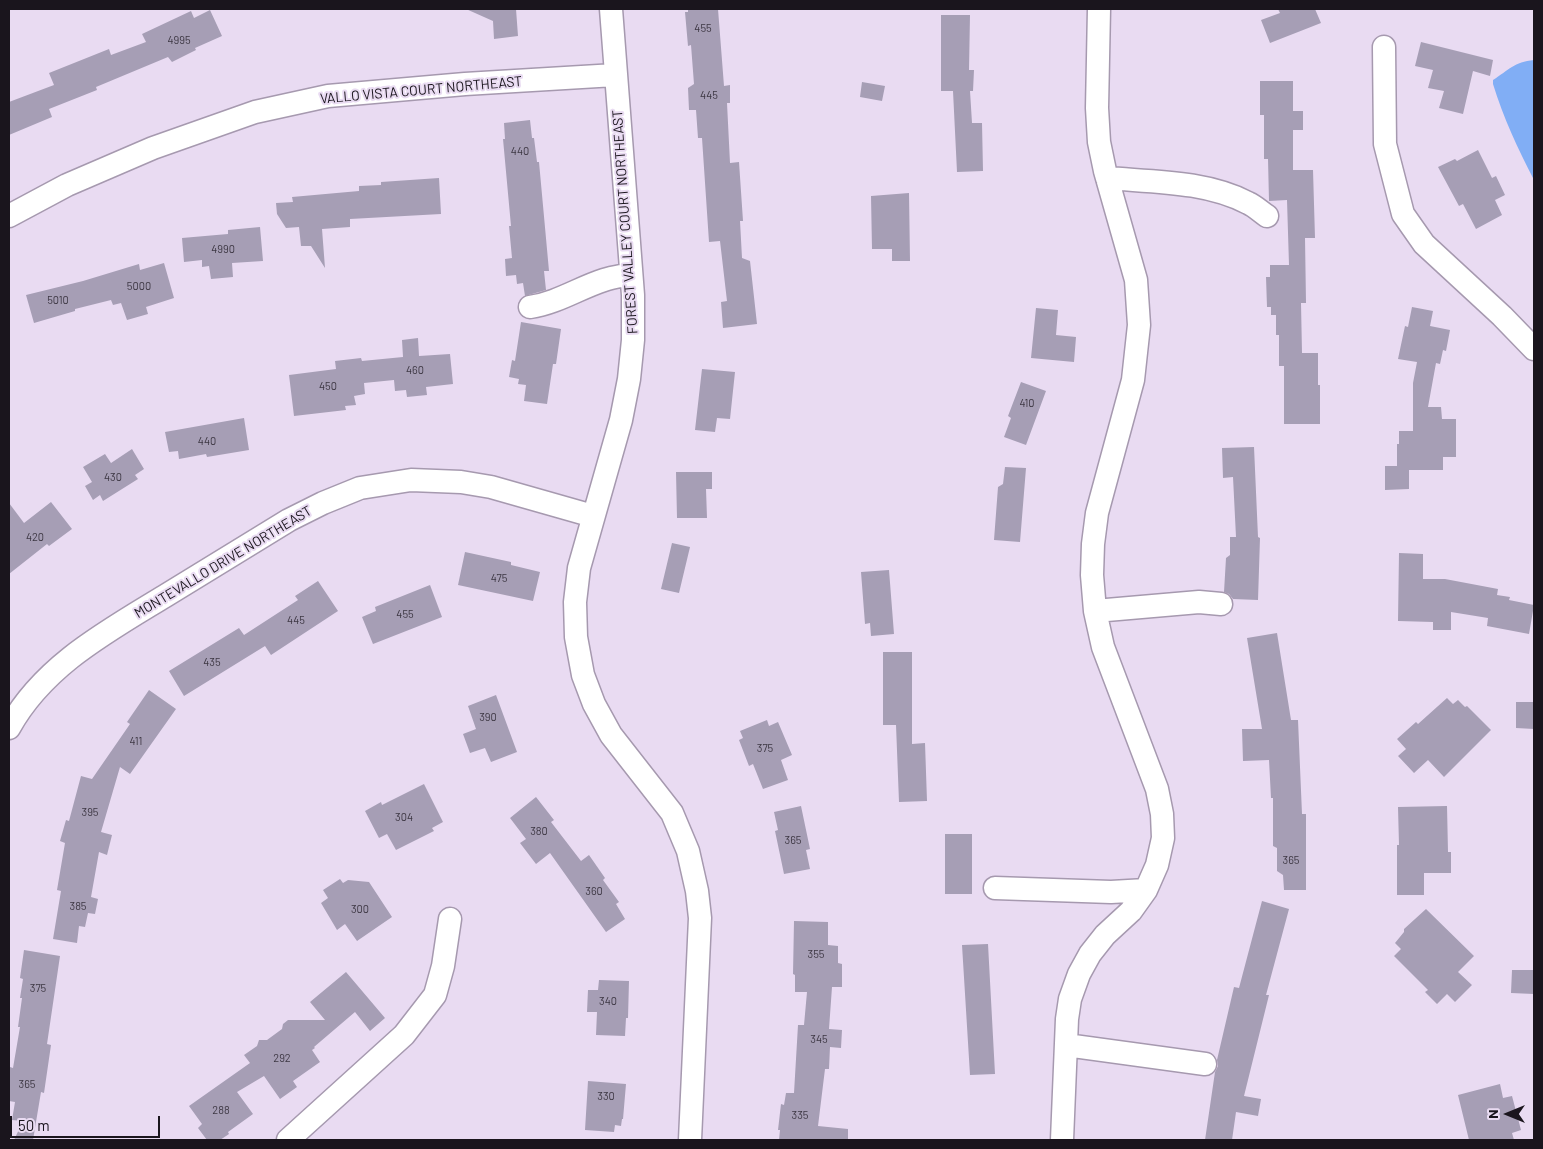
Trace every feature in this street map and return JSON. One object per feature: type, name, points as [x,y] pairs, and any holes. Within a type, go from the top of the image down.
[{"type":"street","name":"FOREST VALLEY COURT NORTHEAST","points":[[610,9],[631,274],[633,340],[629,379],[621,420],[580,568],[575,602],[576,637],[584,675],[594,704],[610,735],[672,813],[688,851],[697,891],[700,918],[690,1140]]},
{"type":"street","points":[[1062,1140],[1067,1018],[1070,999],[1079,974],[1090,954],[1105,935],[1131,911],[1146,890],[1157,865],[1162,838],[1162,814],[1157,789],[1103,647],[1095,611],[1092,575],[1097,512],[1133,380],[1140,325],[1136,280],[1107,178],[1099,142],[1097,108],[1099,9]]},
{"type":"street","points":[[1384,47],[1386,144],[1403,214],[1424,244],[1502,316],[1534,349]]},
{"type":"street","name":"VALLO VISTA COURT NORTHEAST","points":[[9,216],[67,185],[153,148],[255,112],[328,96],[465,84],[615,75]]},
{"type":"street","points":[[1107,178],[1166,182],[1216,190],[1249,203],[1267,216]]},
{"type":"street","points":[[530,307],[548,303],[605,279],[631,274]]},
{"type":"street","name":"MONTEVALLO DRIVE NORTHEAST","points":[[9,728],[31,695],[52,672],[91,641],[289,520],[323,503],[360,488],[411,480],[461,482],[491,487],[593,516]]},
{"type":"street","points":[[1095,611],[1199,602],[1221,604]]},
{"type":"street","points":[[995,888],[1111,892],[1146,890]]},
{"type":"street","points":[[288,1140],[404,1035],[435,995],[443,966],[450,919]]},
{"type":"street","points":[[1066,1045],[1204,1064]]},
{"type":"water","points":[[1534,60],[1534,180],[1506,121],[1493,80],[1516,65]]},
{"type":"building","points":[[466,9],[516,9],[518,36],[494,39],[493,21]]},
{"type":"building","points":[[688,9],[718,9],[724,86],[730,85],[730,103],[727,103],[730,163],[739,162],[743,221],[740,221],[742,258],[750,261],[757,324],[723,328],[721,302],[727,301],[720,241],[709,242],[702,138],[698,138],[696,110],[689,110],[688,88],[694,84],[691,45],[688,46],[685,12],[688,12]]},
{"type":"building","points":[[1278,9],[1315,9],[1321,23],[1270,43],[1261,20],[1280,13]]},
{"type":"building","points":[[210,10],[222,36],[195,48],[196,50],[172,62],[168,57],[96,87],[97,90],[49,109],[52,117],[9,135],[9,102],[54,85],[49,73],[109,49],[111,55],[146,42],[142,34],[191,11],[194,18]]},
{"type":"building","points":[[941,15],[970,15],[969,70],[974,70],[973,91],[970,91],[972,123],[982,123],[983,171],[957,172],[953,91],[941,91]]},
{"type":"building","points":[[1421,42],[1493,60],[1490,76],[1473,71],[1463,114],[1439,108],[1444,91],[1428,88],[1433,70],[1415,66]]},
{"type":"building","points":[[1260,81],[1293,81],[1293,111],[1303,111],[1303,130],[1293,130],[1293,170],[1313,170],[1315,238],[1305,238],[1306,303],[1301,303],[1302,353],[1318,353],[1320,424],[1284,424],[1284,366],[1279,366],[1279,335],[1276,335],[1276,315],[1271,315],[1271,307],[1267,307],[1266,277],[1270,277],[1270,265],[1289,265],[1287,200],[1269,201],[1268,159],[1264,159],[1264,115],[1260,115]]},
{"type":"building","points":[[862,82],[885,86],[882,101],[860,97]]},
{"type":"building","points":[[530,120],[537,162],[539,162],[549,271],[544,271],[546,290],[525,296],[523,283],[517,284],[516,275],[506,276],[505,259],[512,258],[503,139],[505,139],[504,123]]},
{"type":"building","points":[[1478,150],[1492,178],[1496,176],[1505,195],[1495,200],[1502,215],[1476,229],[1463,204],[1459,206],[1438,167],[1455,159],[1457,161]]},
{"type":"building","points":[[439,178],[441,214],[350,219],[350,227],[322,229],[325,268],[311,246],[301,246],[299,227],[286,228],[277,214],[276,203],[293,202],[292,197],[359,191],[359,186],[381,185],[381,182]]},
{"type":"building","points":[[909,193],[910,261],[892,261],[892,249],[872,249],[871,196]]},
{"type":"building","points":[[260,227],[263,261],[232,263],[233,277],[211,279],[209,266],[202,267],[202,260],[184,262],[182,238],[228,234],[228,230]]},
{"type":"building","points":[[164,263],[174,298],[146,307],[148,314],[127,320],[121,303],[113,305],[111,300],[75,309],[75,311],[34,323],[26,295],[83,281],[139,264],[140,270]]},
{"type":"building","points":[[1412,307],[1433,311],[1430,326],[1450,330],[1446,351],[1443,350],[1440,364],[1436,363],[1428,407],[1441,407],[1442,419],[1456,419],[1456,457],[1443,457],[1443,470],[1409,470],[1409,489],[1385,490],[1385,466],[1397,466],[1399,431],[1413,431],[1413,383],[1417,362],[1398,359],[1405,326],[1408,327]]},
{"type":"building","points":[[1036,308],[1058,310],[1056,335],[1076,337],[1074,362],[1031,358]]},
{"type":"building","points":[[521,322],[561,329],[556,364],[553,364],[547,404],[524,401],[526,385],[518,384],[519,379],[509,377],[512,360],[515,361]]},
{"type":"building","points":[[418,338],[419,356],[450,354],[453,384],[426,387],[427,395],[407,397],[406,390],[395,391],[394,380],[364,383],[365,394],[354,396],[356,405],[345,406],[346,410],[294,416],[289,375],[336,369],[335,361],[361,358],[362,361],[403,357],[402,340]]},
{"type":"building","points":[[702,369],[735,372],[730,419],[717,418],[715,432],[695,430]]},
{"type":"building","points":[[1021,382],[1046,391],[1026,445],[1004,437],[1011,418],[1008,416]]},
{"type":"building","points":[[244,418],[249,450],[207,457],[206,454],[179,459],[178,451],[169,452],[165,432]]},
{"type":"building","points":[[1254,447],[1258,537],[1260,538],[1258,600],[1233,599],[1224,592],[1226,558],[1230,555],[1230,537],[1236,537],[1233,477],[1223,478],[1222,448]]},
{"type":"building","points":[[132,449],[144,469],[135,475],[138,479],[103,501],[100,495],[93,500],[85,486],[92,482],[83,467],[105,454],[111,463]]},
{"type":"building","points":[[1005,467],[1026,468],[1020,542],[994,540],[998,487],[1003,484]]},
{"type":"building","points":[[676,472],[712,472],[712,489],[706,489],[707,518],[677,518]]},
{"type":"building","points":[[51,502],[72,529],[49,546],[47,544],[9,574],[9,503],[24,523]]},
{"type":"building","points":[[672,543],[690,547],[679,593],[661,589]]},
{"type":"building","points":[[465,552],[511,562],[511,565],[540,572],[533,601],[458,585]]},
{"type":"building","points":[[1399,553],[1423,554],[1423,579],[1445,579],[1498,589],[1497,595],[1510,597],[1509,600],[1534,605],[1529,634],[1487,626],[1488,618],[1451,612],[1451,630],[1433,630],[1433,622],[1398,621]]},
{"type":"building","points":[[889,570],[894,634],[871,636],[870,623],[865,624],[861,572]]},
{"type":"building","points":[[318,581],[338,611],[271,655],[265,646],[184,696],[169,671],[239,628],[244,635],[298,600],[295,596]]},
{"type":"building","points":[[430,585],[442,617],[373,644],[362,617],[376,611],[375,607]]},
{"type":"building","points":[[1277,633],[1291,720],[1298,720],[1302,814],[1306,814],[1306,890],[1284,890],[1283,875],[1277,871],[1277,848],[1273,846],[1273,798],[1271,798],[1269,760],[1243,761],[1242,729],[1262,729],[1247,638]]},
{"type":"building","points":[[883,652],[912,652],[912,744],[925,743],[927,801],[899,802],[896,725],[883,725]]},
{"type":"building","points":[[149,690],[176,709],[130,774],[120,767],[101,832],[112,835],[107,855],[99,852],[91,897],[98,899],[95,914],[88,913],[85,927],[79,926],[77,943],[53,939],[61,891],[57,890],[65,843],[60,841],[66,820],[69,821],[81,776],[92,779],[130,724],[127,722]]},
{"type":"building","points":[[496,695],[517,752],[491,762],[485,748],[470,753],[463,734],[476,729],[468,706]]},
{"type":"building","points":[[1447,698],[1453,704],[1458,700],[1465,707],[1467,706],[1491,730],[1444,777],[1428,760],[1414,773],[1398,756],[1406,749],[1397,739],[1416,722],[1418,724]]},
{"type":"building","points":[[1516,702],[1534,702],[1534,729],[1516,728]]},
{"type":"building","points":[[767,720],[769,726],[778,722],[792,755],[781,760],[788,780],[763,789],[753,764],[749,766],[739,740],[743,738],[740,731]]},
{"type":"building","points":[[424,784],[443,822],[432,828],[434,831],[396,850],[387,834],[379,838],[365,811],[381,802],[382,805]]},
{"type":"building","points":[[536,797],[554,820],[551,822],[581,861],[589,855],[605,878],[603,880],[619,902],[616,904],[625,919],[606,932],[550,853],[536,864],[520,843],[526,839],[510,818]]},
{"type":"building","points":[[801,806],[810,849],[806,850],[810,869],[784,874],[775,831],[778,830],[774,812]]},
{"type":"building","points":[[1447,806],[1448,852],[1451,852],[1451,873],[1424,873],[1424,895],[1397,895],[1398,807]]},
{"type":"building","points":[[945,834],[972,834],[972,894],[945,894]]},
{"type":"building","points":[[340,879],[343,883],[348,880],[369,882],[392,917],[357,941],[345,924],[337,930],[321,903],[328,898],[323,890]]},
{"type":"building","points":[[1262,901],[1289,909],[1266,995],[1269,995],[1244,1096],[1261,1099],[1258,1116],[1236,1112],[1232,1140],[1205,1140],[1215,1072],[1218,1066],[1217,1060],[1234,987],[1239,988]]},
{"type":"building","points":[[1426,909],[1474,956],[1458,972],[1472,985],[1455,1002],[1447,994],[1437,1004],[1425,992],[1428,990],[1394,956],[1401,949],[1395,943],[1404,932],[1404,929]]},
{"type":"building","points":[[794,921],[828,922],[828,945],[838,946],[838,963],[842,964],[842,987],[832,987],[829,1029],[842,1030],[841,1048],[830,1047],[829,1069],[825,1069],[818,1126],[848,1129],[848,1140],[779,1140],[780,1130],[778,1130],[781,1104],[784,1105],[786,1093],[794,1093],[798,1025],[804,1025],[807,992],[795,992],[795,975],[793,974]]},
{"type":"building","points":[[988,944],[995,1074],[970,1075],[962,945]]},
{"type":"building","points":[[24,950],[60,956],[47,1044],[51,1045],[44,1093],[41,1092],[33,1140],[14,1140],[23,1121],[12,1120],[15,1102],[9,1101],[9,1077],[10,1067],[13,1068],[20,1027],[18,1027],[23,979],[20,978]]},
{"type":"building","points":[[1512,970],[1534,970],[1534,994],[1511,993]]},
{"type":"building","points":[[346,972],[385,1018],[370,1031],[355,1012],[314,1047],[312,1050],[320,1062],[293,1081],[297,1087],[280,1099],[264,1076],[237,1092],[253,1114],[220,1140],[207,1140],[198,1128],[202,1124],[189,1106],[250,1063],[244,1055],[257,1046],[259,1040],[267,1040],[282,1029],[283,1024],[288,1020],[325,1020],[310,1002]]},
{"type":"building","points":[[599,980],[629,981],[628,1018],[626,1018],[625,1036],[596,1035],[597,1012],[587,1012],[588,990],[598,990]]},
{"type":"building","points":[[588,1081],[626,1084],[623,1119],[621,1126],[615,1125],[614,1132],[585,1130]]},
{"type":"building","points":[[1500,1084],[1503,1098],[1512,1096],[1521,1130],[1512,1133],[1514,1140],[1469,1140],[1458,1095]]}]
